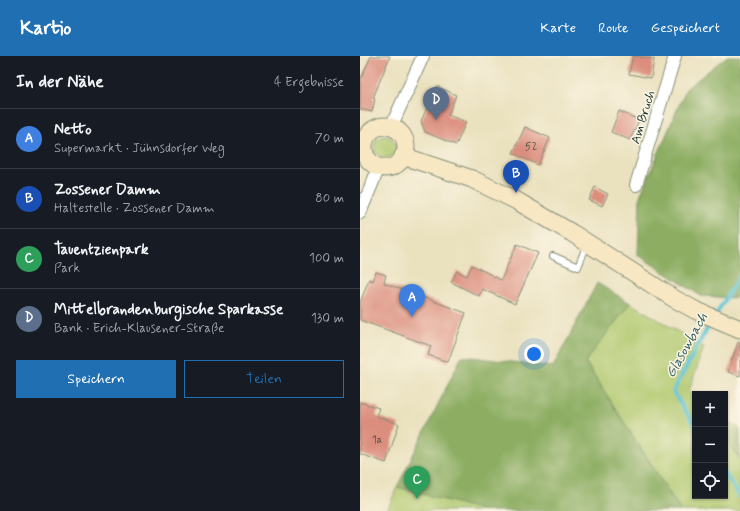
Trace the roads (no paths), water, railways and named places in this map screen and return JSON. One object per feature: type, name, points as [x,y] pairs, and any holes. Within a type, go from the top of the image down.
[{"type":"main road","points":[[379,127],[392,127],[398,131],[405,142],[403,156],[393,166],[379,167],[369,161],[362,144],[369,133],[374,129],[379,127]]},
{"type":"main road","points":[[403,156],[472,179],[540,214],[695,310],[740,328]]},
{"type":"street","points":[[392,127],[423,56]]},
{"type":"street","name":"Am Bruch","points":[[636,185],[675,56]]},
{"type":"street","points":[[360,213],[379,167]]},
{"type":"lane","points":[[553,256],[578,267],[587,243]]},
{"type":"waterway","name":"Glasowbach","points":[[716,314],[740,275]]},
{"type":"waterway","name":"Glasowbach","points":[[692,421],[673,392],[711,321]]},
{"type":"waterway","name":"Glasowbach","points":[[728,478],[740,497]]},
{"type":"place","name":"Mittelbrandenburgische Sparkasse","points":[[436,120]]},
{"type":"place","name":"Zossener Damm","points":[[516,193]]},
{"type":"place","name":"Netto","points":[[412,317]]},
{"type":"place","name":"Tauentzienpark","points":[[417,499]]}]
